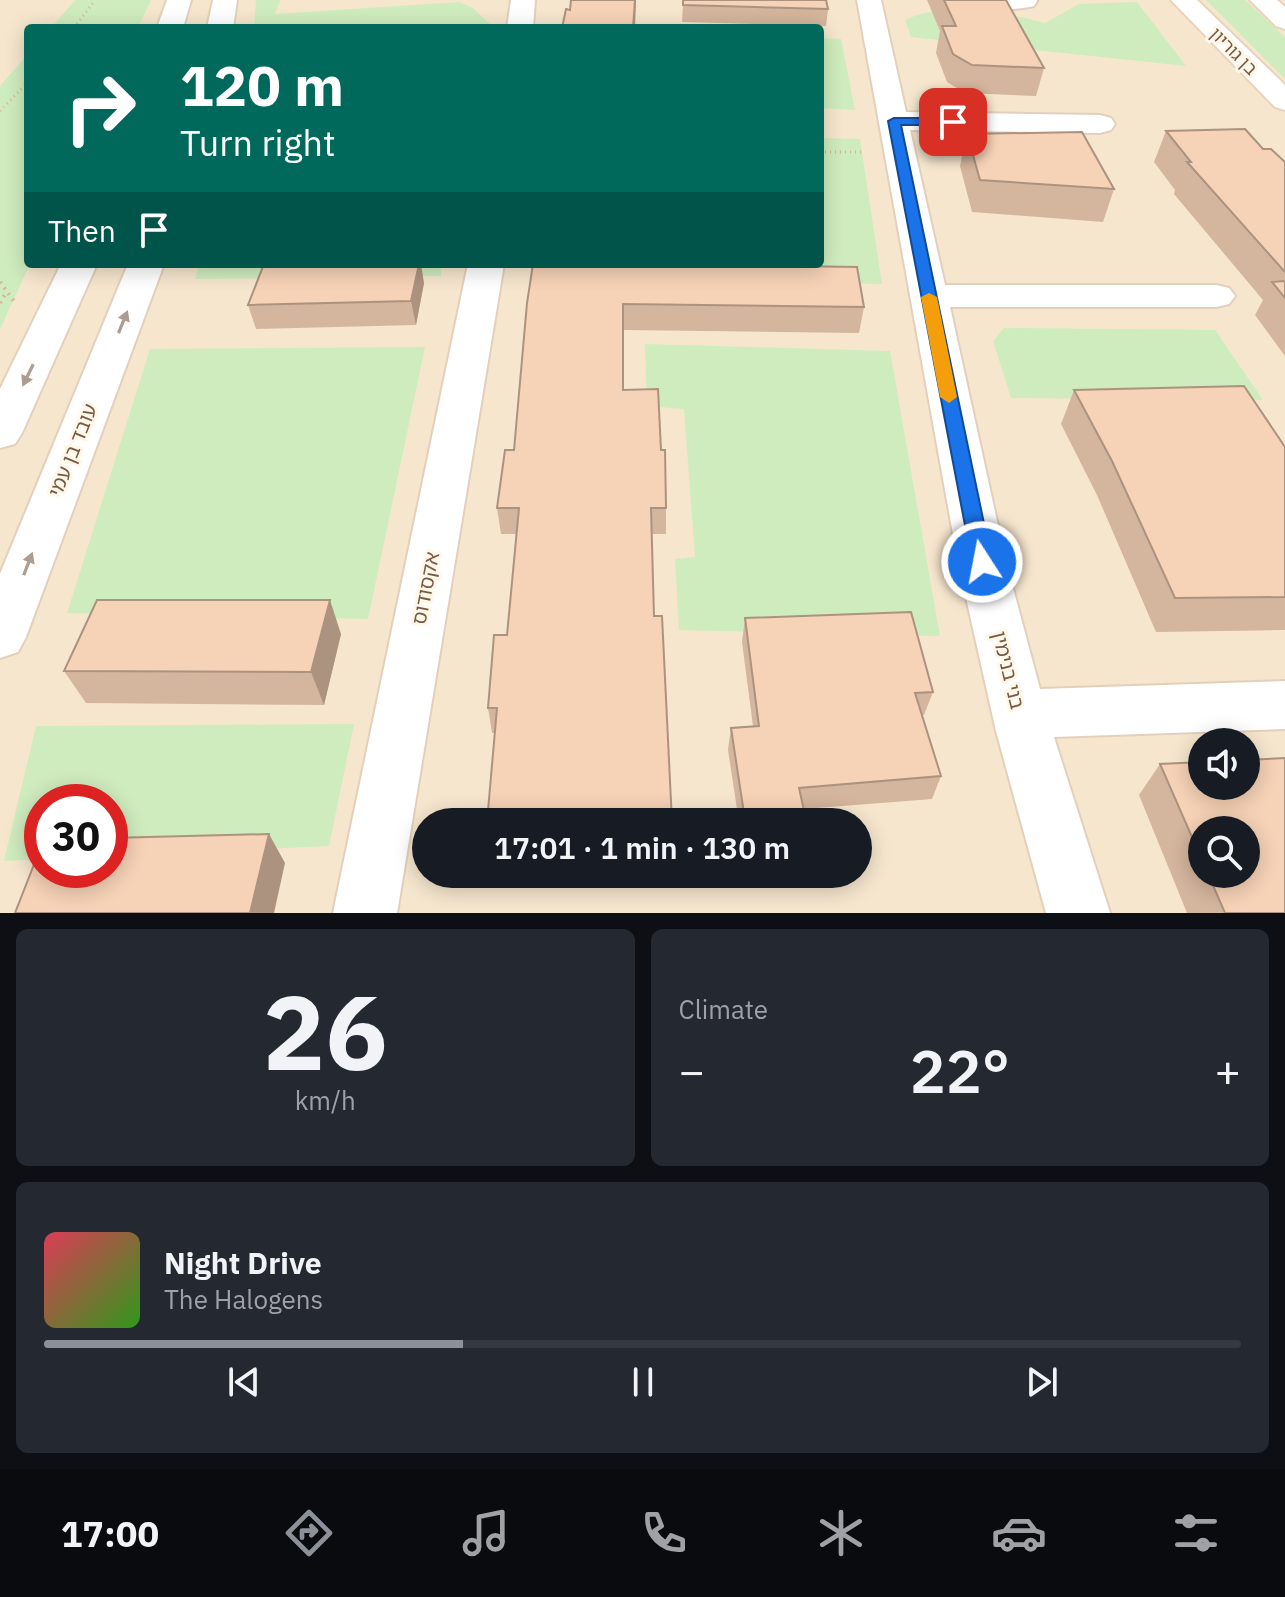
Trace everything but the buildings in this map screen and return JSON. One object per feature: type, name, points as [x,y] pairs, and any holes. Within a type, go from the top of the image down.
[{"type":"street","points":[[171,24],[179,0]]},
{"type":"street","points":[[221,24],[225,0]]},
{"type":"street","points":[[520,24],[523,0]]},
{"type":"street","name":"בני בנימין","points":[[869,0],[982,562],[1020,714],[1078,913]]},
{"type":"street","points":[[974,0],[1025,1]]},
{"type":"street","name":"בן גוריון","points":[[1183,0],[1285,101]]},
{"type":"street","points":[[1262,0],[1285,21]]},
{"type":"street","points":[[894,121],[1100,124]]},
{"type":"street","points":[[0,433],[77,268]]},
{"type":"street","name":"עובד בן עמי","points":[[0,637],[144,268]]},
{"type":"street","name":"אקסודוס","points":[[365,913],[485,268]]},
{"type":"street","points":[[929,296],[1216,296]]},
{"type":"street","points":[[1020,714],[1285,705]]},
{"type":"path","points":[[77,24],[95,0]]},
{"type":"path","points":[[0,111],[24,86]]},
{"type":"path","points":[[0,303],[7,291]]},
{"type":"shaded area","points":[[0,0],[1285,0],[1285,913],[0,913]]},
{"type":"green space","points":[[75,0],[151,0],[140,24],[54,24]]},
{"type":"green space","points":[[256,0],[280,0],[275,14],[460,2],[473,8],[490,24],[254,24]]},
{"type":"green space","points":[[1206,0],[1245,0],[1285,37],[1285,79]]},
{"type":"green space","points":[[1137,2],[1186,66],[911,37],[905,20],[920,14],[955,10],[993,13],[1045,23],[1079,4]]},
{"type":"green space","points":[[824,38],[841,39],[855,110],[824,108]]},
{"type":"green space","points":[[24,59],[24,268],[28,268],[0,329],[0,86]]},
{"type":"green space","points":[[824,138],[860,139],[882,284],[682,279],[682,268],[824,268]]},
{"type":"green space","points":[[198,268],[441,268],[441,276],[195,279]]},
{"type":"green space","points":[[1004,328],[1215,330],[1263,400],[1011,398],[993,341]]},
{"type":"green space","points":[[645,344],[890,351],[940,636],[679,630],[675,559],[695,557],[684,409],[647,406]]},
{"type":"green space","points":[[425,347],[368,619],[67,613],[150,349]]},
{"type":"green space","points":[[354,724],[329,846],[128,855],[128,784],[24,784],[24,860],[4,861],[36,726]]},
{"type":"slow traffic","points":[[929,297],[949,397]]},
{"type":"route","points":[[953,122],[894,121],[982,562]]}]
